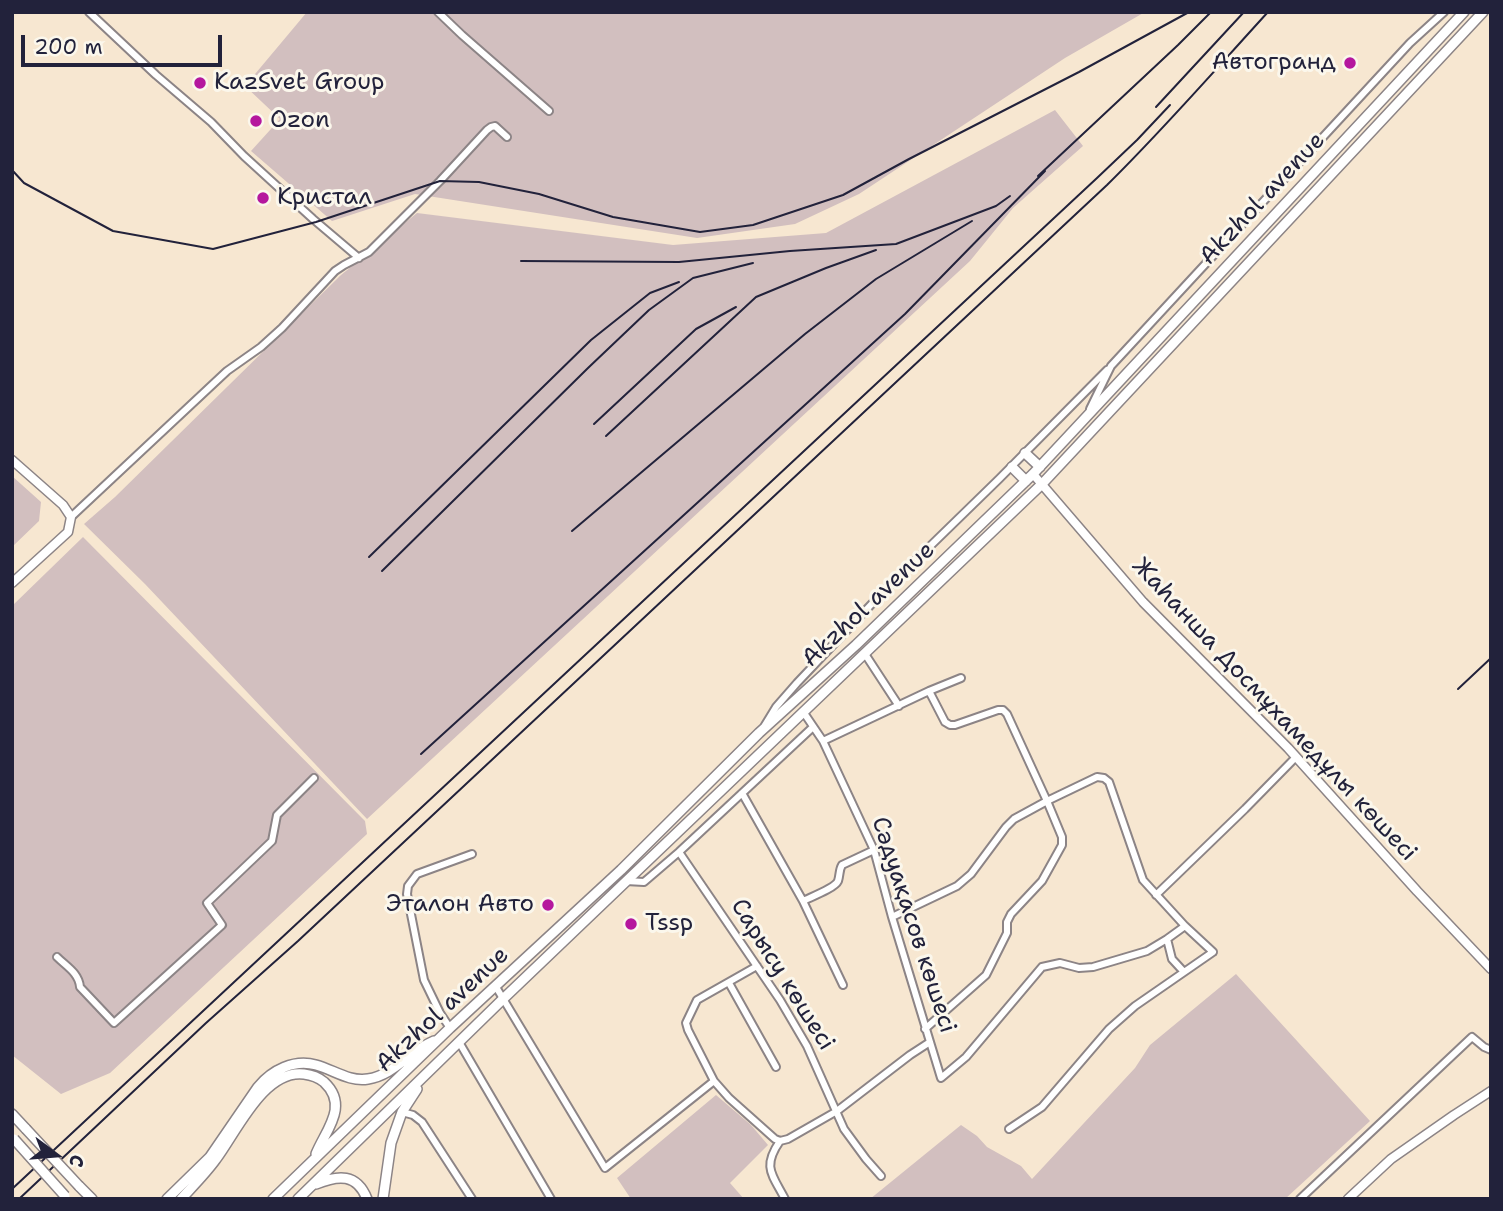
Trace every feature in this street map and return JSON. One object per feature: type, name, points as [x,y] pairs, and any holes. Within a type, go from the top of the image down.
[{"type":"main road","name":"Akzhol avenue","points":[[273,1199],[450,1028],[621,870],[759,733],[856,645],[1033,474],[1464,12]]},
{"type":"main road","name":"Akzhol avenue","points":[[298,1199],[502,999],[1042,484],[1483,12]]},
{"type":"main road","points":[[1307,180],[1318,188]]},
{"type":"main road","points":[[1025,453],[1033,474]]},
{"type":"main road","points":[[1012,467],[1033,474]]},
{"type":"main road","points":[[167,1199],[209,1157],[258,1087],[277,1070],[303,1063],[317,1065],[352,1079],[367,1080],[397,1067],[421,1047],[439,1039]]},
{"type":"main road","points":[[383,1199],[391,1143],[402,1112],[431,1070]]},
{"type":"main road","points":[[181,1199],[216,1160],[265,1091],[290,1074],[314,1075],[325,1083],[333,1094],[335,1119],[321,1140],[314,1159]]},
{"type":"main road","points":[[12,1114],[86,1193],[98,1199]]},
{"type":"main road","points":[[13,1139],[66,1197]]},
{"type":"main road","points":[[311,1186],[339,1177],[351,1179],[367,1199]]},
{"type":"street","points":[[89,12],[313,219],[359,258]]},
{"type":"street","points":[[438,12],[549,111]]},
{"type":"street","points":[[759,733],[776,707],[864,612],[1111,366],[1404,49],[1444,12]]},
{"type":"street","points":[[12,583],[68,532],[71,517],[227,371],[282,328],[335,271],[369,252],[487,130],[495,127],[507,137]]},
{"type":"street","points":[[1086,418],[1111,366]]},
{"type":"street","points":[[12,460],[63,505],[71,517]]},
{"type":"street","name":"Жаһанша Досмұхамедұлы көшесі","points":[[1033,474],[1143,602],[1296,758],[1491,969]]},
{"type":"street","points":[[865,653],[899,706]]},
{"type":"street","points":[[823,741],[961,678]]},
{"type":"street","points":[[925,1029],[986,975],[1007,933],[1007,922],[1011,914],[1042,881],[1062,845],[1062,837],[1047,801],[1007,714],[998,710],[950,725],[945,722],[929,691]]},
{"type":"street","name":"Сәдуақасов көшесі","points":[[804,713],[823,741],[874,850],[941,1078],[966,1058],[1042,967],[1060,963],[1079,968],[1093,967],[1147,951],[1167,939]]},
{"type":"street","points":[[626,881],[644,883],[813,727]]},
{"type":"street","points":[[1156,895],[1296,758]]},
{"type":"street","points":[[892,917],[957,886],[971,874],[1014,819],[1097,777],[1109,782],[1143,880],[1213,952],[1135,1006],[1109,1029],[1042,1107],[1009,1129]]},
{"type":"street","points":[[57,957],[76,975],[80,987],[114,1023],[222,925],[206,903],[272,841],[277,815],[314,778]]},
{"type":"street","points":[[742,793],[803,901],[843,985]]},
{"type":"street","points":[[803,901],[836,885],[842,864],[874,850]]},
{"type":"street","name":"Сарысу көшесі","points":[[679,852],[780,1000],[807,1046],[844,1129],[881,1176]]},
{"type":"street","points":[[450,1028],[424,980],[407,894],[408,886],[417,874],[472,855]]},
{"type":"street","points":[[1184,972],[1172,959],[1167,939],[1185,926]]},
{"type":"street","points":[[757,967],[697,1000],[686,1023],[714,1081],[775,1139],[788,1139],[837,1111],[930,1042]]},
{"type":"street","points":[[729,984],[776,1067]]},
{"type":"street","points":[[496,987],[605,1168],[714,1081]]},
{"type":"street","points":[[1300,1199],[1472,1037],[1487,1048],[1491,1056]]},
{"type":"street","points":[[459,1042],[551,1199]]},
{"type":"street","points":[[1348,1199],[1391,1159],[1491,1091]]},
{"type":"street","points":[[402,1112],[413,1115],[422,1122],[472,1199]]},
{"type":"street","points":[[780,1141],[770,1157],[769,1164],[785,1199]]},
{"type":"shaded area","points":[[307,12],[1145,12],[1065,58],[859,194],[795,224],[697,238],[415,194],[332,221],[251,151],[280,119],[245,86]]},
{"type":"shaded area","points":[[1055,110],[1083,146],[1013,208],[970,261],[367,819],[145,584],[84,524],[115,497],[341,275],[417,213],[673,245],[826,233]]},
{"type":"shaded area","points":[[12,476],[41,502],[39,521],[12,547]]},
{"type":"shaded area","points":[[83,537],[365,821],[367,834],[110,1073],[61,1094],[12,1055],[12,606]]},
{"type":"shaded area","points":[[1236,974],[1370,1121],[1285,1199],[870,1199],[961,1125],[987,1147],[1021,1166],[1032,1179],[1135,1068],[1150,1045]]},
{"type":"shaded area","points":[[716,1095],[751,1125],[768,1145],[730,1183],[744,1199],[631,1199],[617,1178]]},
{"type":"railway","points":[[12,170],[24,183],[113,231],[213,249],[316,222],[440,181],[479,182],[539,194],[613,217],[700,232],[753,225],[843,195],[1189,12]]},
{"type":"railway","points":[[1038,176],[1211,12]]},
{"type":"railway","points":[[1156,107],[1244,12]]},
{"type":"railway","points":[[19,1199],[1107,185],[1268,12]]},
{"type":"railway","points":[[12,1189],[1097,178],[1170,105]]},
{"type":"railway","points":[[421,754],[905,314],[1045,171]]},
{"type":"railway","points":[[521,261],[679,262],[896,244],[996,206],[1010,196]]},
{"type":"railway","points":[[572,531],[805,334],[876,279],[972,221]]},
{"type":"railway","points":[[606,436],[756,297],[876,250]]},
{"type":"railway","points":[[382,571],[649,310],[693,278],[753,263]]},
{"type":"railway","points":[[369,557],[591,340],[650,293],[679,282]]},
{"type":"railway","points":[[594,424],[696,329],[736,307]]},
{"type":"railway","points":[[1458,689],[1491,658]]},
{"type":"place","name":"Автогранд","points":[[1350,63]]},
{"type":"place","name":"KazSvet Group","points":[[200,83]]},
{"type":"place","name":"Ozon","points":[[256,121]]},
{"type":"place","name":"Кристал","points":[[263,198]]},
{"type":"place","name":"Эталон Авто","points":[[548,905]]},
{"type":"place","name":"Tssp","points":[[631,924]]}]
